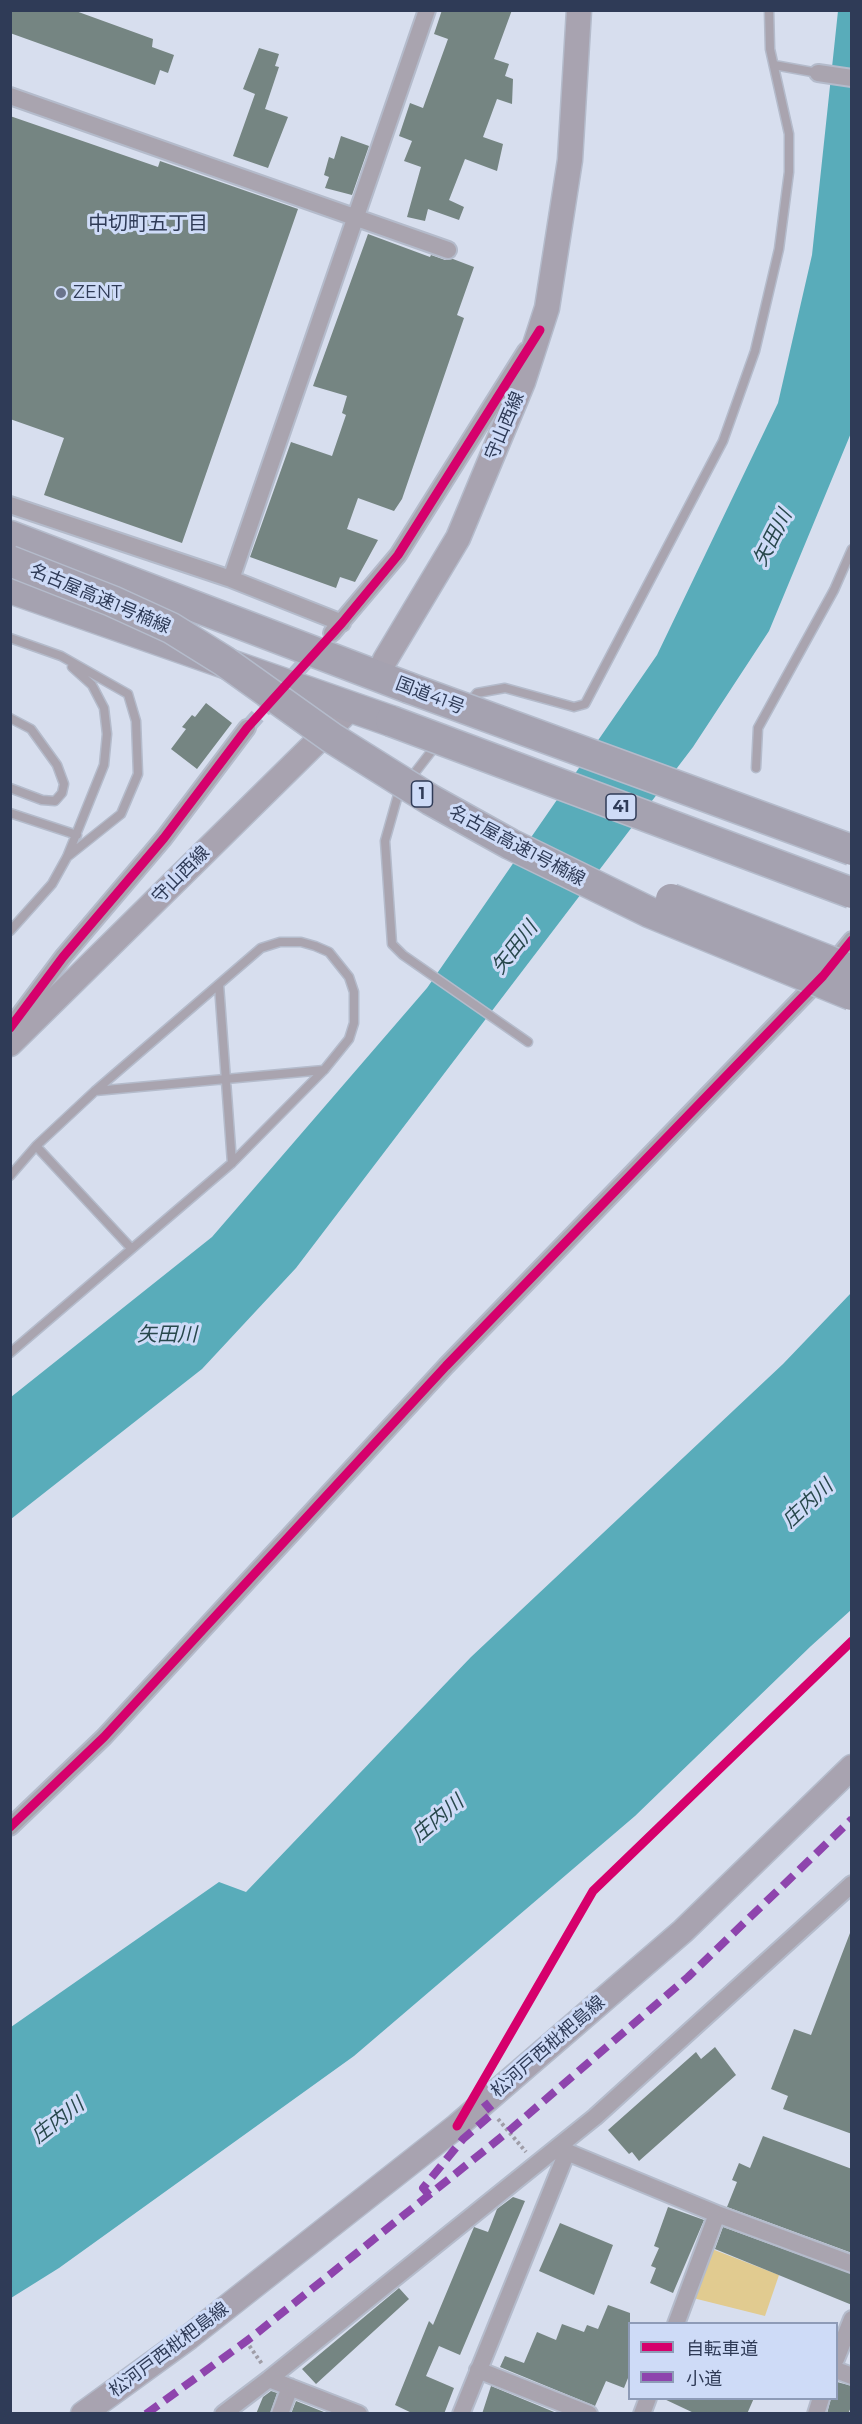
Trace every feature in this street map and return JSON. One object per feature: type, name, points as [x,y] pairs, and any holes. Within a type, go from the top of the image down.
[{"type":"highway","name":"国道41号","points":[[10,536],[409,688],[852,850]]},
{"type":"highway","name":"名古屋高速1号楠線","points":[[10,550],[117,590],[177,620],[229,652],[340,730],[439,789],[517,829],[657,894],[852,970]]},
{"type":"highway","name":"名古屋高速1号楠線","points":[[10,561],[112,601],[171,628],[224,661],[332,738],[431,800],[541,860],[649,912],[852,995]]},
{"type":"highway","name":"国道41号","points":[[10,588],[391,721],[852,893]]},
{"type":"main road","name":"守山西線","points":[[378,676],[385,660],[458,538],[523,382],[547,308],[570,160],[579,10]]},
{"type":"main road","name":"守山西線","points":[[10,1044],[352,707]]},
{"type":"main road","name":"松河戸西枇杷島線","points":[[83,2414],[189,2337],[457,2126],[682,1931],[852,1767]]},
{"type":"street","points":[[231,579],[427,10]]},
{"type":"street","points":[[818,74],[852,78]]},
{"type":"street","points":[[10,96],[448,250]]},
{"type":"street","points":[[10,505],[231,579],[337,628],[398,555],[540,330]]},
{"type":"street","points":[[10,1028],[63,957],[164,838],[247,728]]},
{"type":"street","points":[[10,1827],[104,1737],[446,1366],[823,976],[852,940]]},
{"type":"street","points":[[223,2414],[536,2164],[561,2150],[852,1884]]},
{"type":"street","points":[[561,2150],[717,2214],[852,2264]]},
{"type":"street","points":[[461,2414],[561,2150]]},
{"type":"street","points":[[677,2322],[717,2214]]},
{"type":"street","points":[[838,2356],[852,2319]]},
{"type":"street","points":[[477,2370],[589,2414]]},
{"type":"street","points":[[838,2370],[852,2376]]},
{"type":"street","points":[[270,2378],[359,2414]]},
{"type":"street","points":[[280,2414],[290,2387]]},
{"type":"lane","points":[[455,721],[477,693],[505,688],[574,707],[585,704],[723,441],[755,351],[779,249],[789,172],[789,134],[770,49],[769,10]]},
{"type":"lane","points":[[774,65],[818,74]]},
{"type":"lane","points":[[756,768],[758,728],[834,590],[852,549]]},
{"type":"lane","points":[[10,638],[61,656],[128,694],[135,721],[138,774],[121,814],[67,857]]},
{"type":"lane","points":[[10,931],[52,884],[77,835],[104,765],[107,734],[104,708],[92,685],[61,656]]},
{"type":"lane","points":[[10,718],[31,729],[57,765],[64,784],[62,793],[55,801],[42,800],[10,788]]},
{"type":"lane","points":[[448,730],[398,795],[385,841],[392,944],[403,955],[528,1042]]},
{"type":"lane","points":[[10,813],[77,835]]},
{"type":"lane","points":[[10,1176],[36,1146],[95,1091],[261,948],[280,942],[301,942],[329,952],[349,977],[356,1009],[349,1039],[324,1070],[232,1163],[12,1351]]},
{"type":"lane","points":[[219,985],[232,1163]]},
{"type":"lane","points":[[95,1091],[324,1070]]},
{"type":"lane","points":[[36,1146],[130,1248]]},
{"type":"path","points":[[493,2112],[536,2164]]},
{"type":"path","points":[[246,2341],[270,2378]]},
{"type":"shaded area","points":[[712,2249],[779,2275],[765,2316],[693,2298]]},
{"type":"water","name":"矢田川","points":[[838,11],[851,11],[851,433],[769,631],[693,747],[296,1268],[202,1369],[11,1519],[11,1397],[212,1237],[427,988],[657,655],[778,403],[812,255]]},
{"type":"water","name":"庄内川","points":[[851,1293],[851,1610],[635,1816],[354,2056],[59,2268],[11,2298],[11,2027],[219,1882],[246,1892],[471,1657],[783,1364]]},
{"type":"building","points":[[10,10],[73,10],[153,39],[152,47],[174,55],[168,73],[160,70],[155,85],[10,33]]},
{"type":"building","points":[[442,10],[512,10],[494,59],[509,64],[505,76],[513,79],[512,104],[497,99],[483,137],[503,144],[497,171],[465,159],[449,200],[464,207],[459,220],[428,209],[425,221],[407,217],[421,167],[404,161],[412,141],[399,136],[410,103],[423,108],[448,39],[434,34]]},
{"type":"building","points":[[259,48],[279,54],[275,66],[279,67],[265,109],[288,117],[268,168],[233,156],[255,94],[243,89]]},
{"type":"building","points":[[10,116],[158,167],[160,161],[298,209],[182,543],[44,495],[64,438],[10,419]]},
{"type":"building","points":[[341,136],[369,146],[352,195],[325,188],[329,177],[324,175],[329,157],[334,159]]},
{"type":"building","points":[[368,234],[430,257],[431,255],[445,260],[453,259],[474,267],[457,315],[464,318],[402,499],[394,511],[358,498],[347,529],[378,540],[355,582],[340,577],[336,588],[250,557],[291,442],[332,456],[346,415],[342,413],[347,396],[313,386]]},
{"type":"building","points":[[206,703],[232,723],[197,769],[171,749],[186,729],[182,727],[192,715],[195,717]]},
{"type":"building","points":[[850,1933],[852,1933],[852,2134],[783,2109],[788,2096],[771,2089],[794,2029],[811,2035]]},
{"type":"building","points":[[715,2047],[736,2075],[639,2161],[632,2152],[629,2154],[608,2130],[696,2052],[701,2059]]},
{"type":"building","points":[[763,2136],[852,2169],[852,2253],[727,2207],[737,2182],[732,2180],[739,2163],[750,2168]]},
{"type":"building","points":[[513,2197],[525,2201],[460,2355],[439,2346],[426,2376],[454,2388],[444,2414],[414,2414],[395,2405],[429,2321],[433,2325],[474,2227],[488,2232],[497,2209]]},
{"type":"building","points":[[668,2207],[704,2220],[673,2293],[650,2283],[656,2268],[651,2266],[659,2248],[654,2246]]},
{"type":"building","points":[[560,2223],[613,2245],[594,2295],[539,2271]]},
{"type":"building","points":[[723,2227],[852,2274],[852,2305],[715,2249]]},
{"type":"building","points":[[399,2288],[409,2299],[316,2384],[302,2369]]},
{"type":"building","points":[[608,2305],[630,2313],[628,2378],[624,2388],[606,2381],[595,2406],[500,2367],[505,2356],[524,2363],[537,2332],[556,2340],[562,2324],[584,2332],[587,2325],[598,2329]]},
{"type":"building","points":[[838,2382],[852,2386],[852,2405],[848,2414],[827,2414],[830,2400],[838,2400]]},
{"type":"building","points":[[491,2386],[559,2414],[482,2414]]},
{"type":"building","points":[[271,2391],[277,2393],[270,2414],[256,2414],[263,2397]]},
{"type":"building","points":[[666,2400],[753,2400],[747,2414],[696,2414]]},
{"type":"building","points":[[296,2401],[329,2414],[291,2414]]},
{"type":"tunnel","points":[[247,728],[318,648]]},
{"type":"marked path","points":[[146,2414],[252,2337],[510,2130],[688,1977],[852,1819]]},
{"type":"marked path","points":[[429,2195],[423,2188],[463,2139],[493,2113],[484,2102]]},
{"type":"cycle path","points":[[10,1028],[63,957],[164,838],[247,728],[342,623],[398,555],[540,330]]},
{"type":"cycle path","points":[[10,1827],[104,1737],[446,1366],[823,976],[852,940]]},
{"type":"cycle path","points":[[457,2126],[593,1891],[852,1641]]},
{"type":"place","name":"ZENT","points":[[61,293]]},
{"type":"district","name":"中切町五丁目","points":[[148,224]]}]
